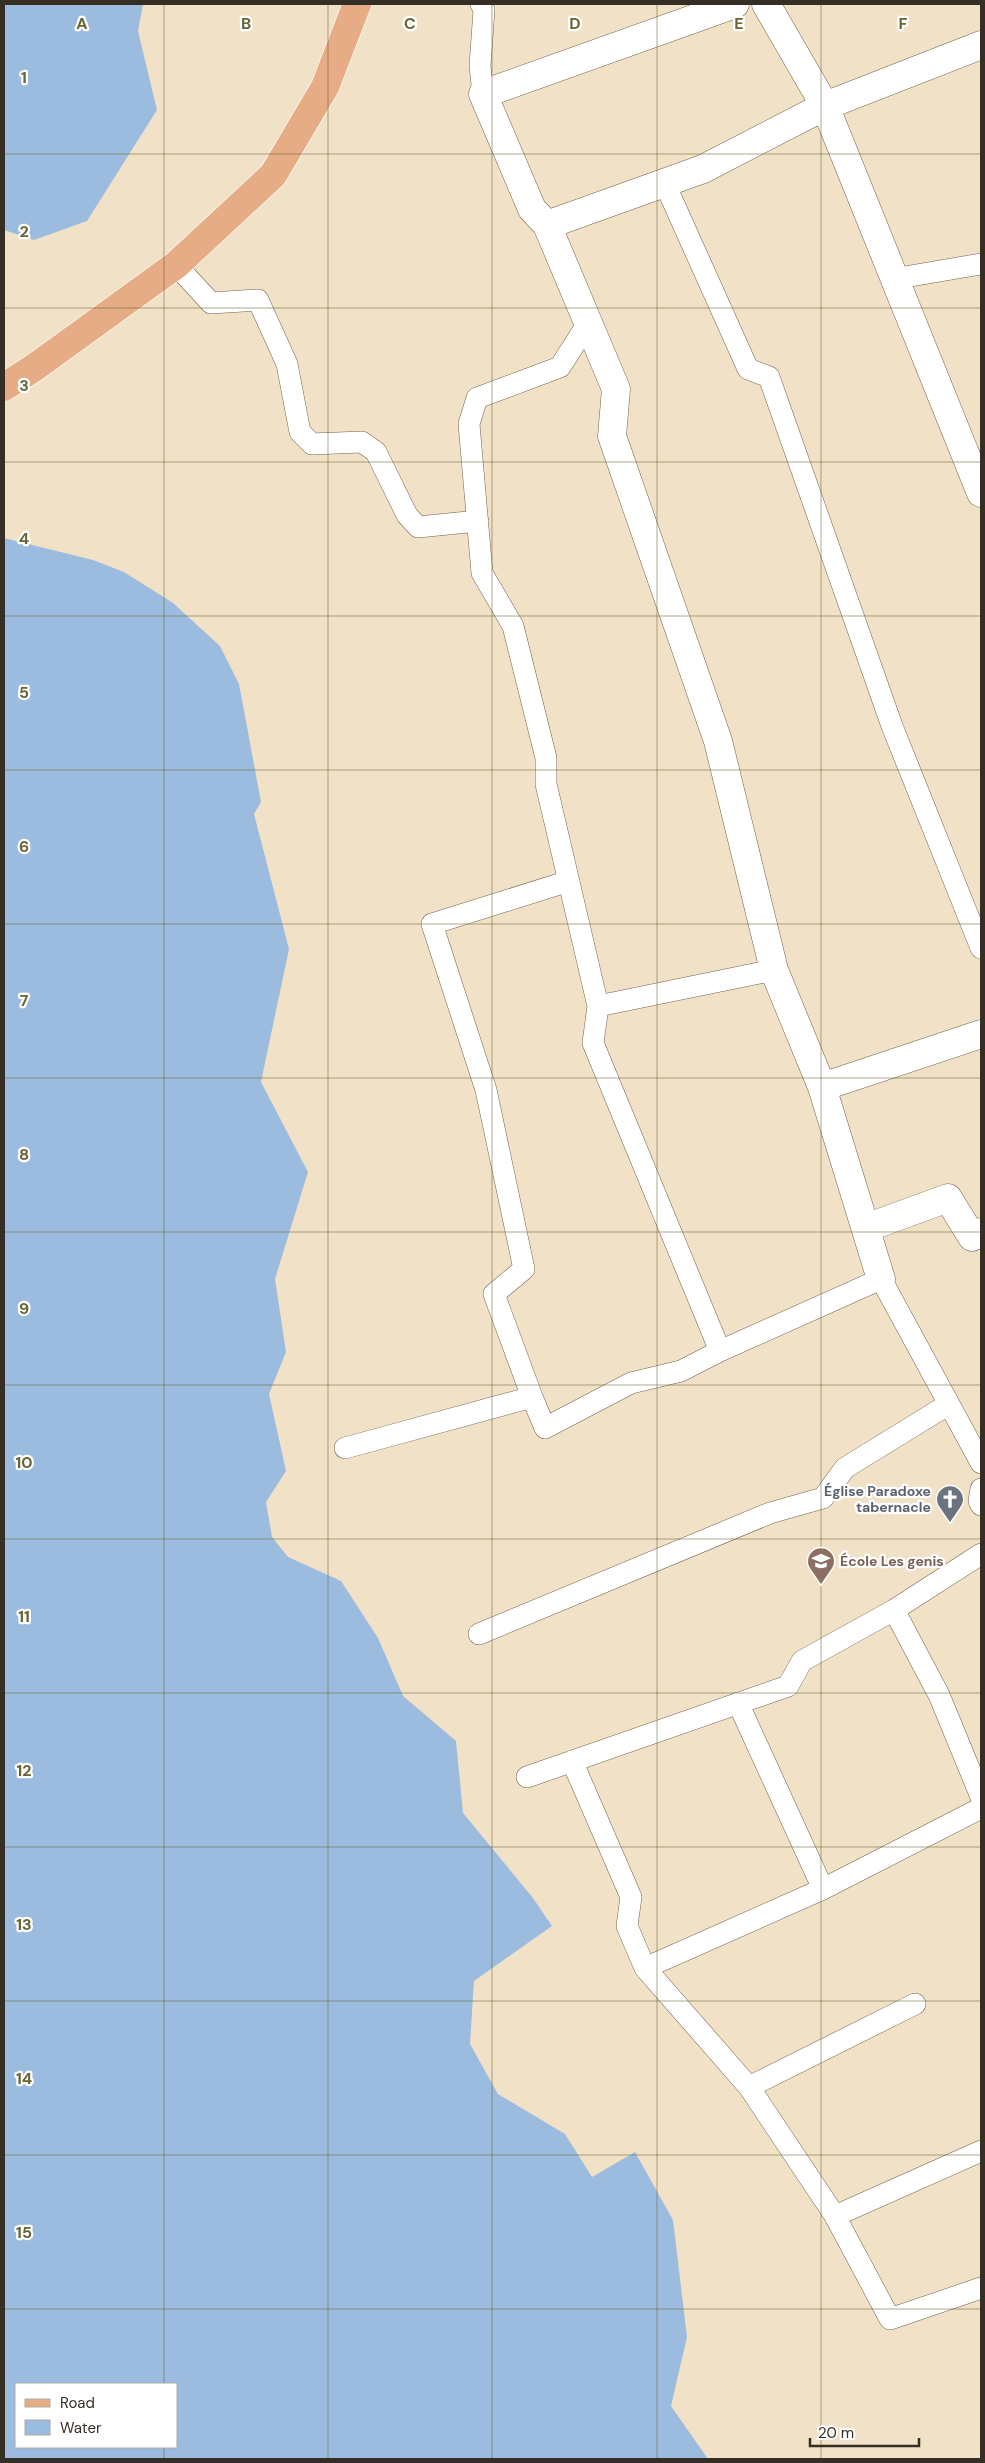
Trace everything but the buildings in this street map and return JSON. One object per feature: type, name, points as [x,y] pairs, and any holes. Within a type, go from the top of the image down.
[{"type":"main road","points":[[4,387],[35,368],[176,265],[273,175],[325,87],[357,4]]},
{"type":"street","points":[[735,4],[483,94],[532,209],[546,225],[616,389],[612,436],[718,741],[774,970],[822,1087],[881,1279]]},
{"type":"street","points":[[766,4],[825,106],[893,280],[981,493]]},
{"type":"street","points":[[546,225],[704,169],[825,106],[981,45]]},
{"type":"street","points":[[822,1087],[981,1034]]},
{"type":"street","points":[[866,1228],[948,1198],[978,1240]]},
{"type":"lane","points":[[482,4],[484,10],[480,66],[483,94]]},
{"type":"lane","points":[[665,184],[748,369],[769,377],[892,726],[981,948]]},
{"type":"lane","points":[[893,280],[981,264]]},
{"type":"lane","points":[[176,265],[211,303],[258,300],[287,364],[300,432],[312,444],[362,442],[376,452],[407,515],[418,527],[478,521]]},
{"type":"lane","points":[[588,323],[560,367],[477,398],[469,424],[482,573],[513,626],[546,758],[546,784],[598,1006],[593,1043],[720,1350]]},
{"type":"lane","points":[[569,880],[432,924],[486,1090],[524,1269],[494,1294],[545,1428],[631,1383],[681,1372],[720,1350],[881,1279],[981,1463]]},
{"type":"lane","points":[[598,1006],[774,970]]},
{"type":"lane","points":[[345,1448],[532,1397]]},
{"type":"lane","points":[[480,1634],[770,1513],[823,1498],[845,1468],[949,1404]]},
{"type":"lane","points":[[981,1489],[979,1501],[981,1505]]},
{"type":"lane","points":[[527,1777],[788,1686],[802,1661],[894,1610],[981,1554]]},
{"type":"lane","points":[[894,1610],[939,1695],[981,1797]]},
{"type":"lane","points":[[738,1703],[823,1889]]},
{"type":"lane","points":[[572,1761],[631,1896],[627,1926],[645,1968],[749,2087],[835,2216],[890,2319],[981,2288]]},
{"type":"lane","points":[[645,1968],[823,1889],[981,1808]]},
{"type":"lane","points":[[749,2087],[915,2004]]},
{"type":"lane","points":[[835,2216],[981,2151]]},
{"type":"water","points":[[4,4],[143,4],[138,31],[157,110],[87,221],[34,240],[4,230]]},
{"type":"water","points":[[4,538],[93,560],[124,572],[173,603],[220,646],[239,684],[261,802],[254,814],[289,949],[261,1082],[308,1172],[275,1279],[286,1352],[269,1394],[286,1471],[266,1502],[272,1537],[288,1557],[341,1581],[378,1638],[403,1696],[456,1741],[463,1813],[533,1898],[552,1926],[474,1981],[470,2044],[498,2094],[565,2134],[592,2177],[635,2152],[673,2220],[687,2337],[671,2406],[708,2459],[4,2459]]},
{"type":"place","name":"Église Paradoxe tabernacle","points":[[950,1523]]},
{"type":"place","name":"École Les genis","points":[[821,1585]]}]
